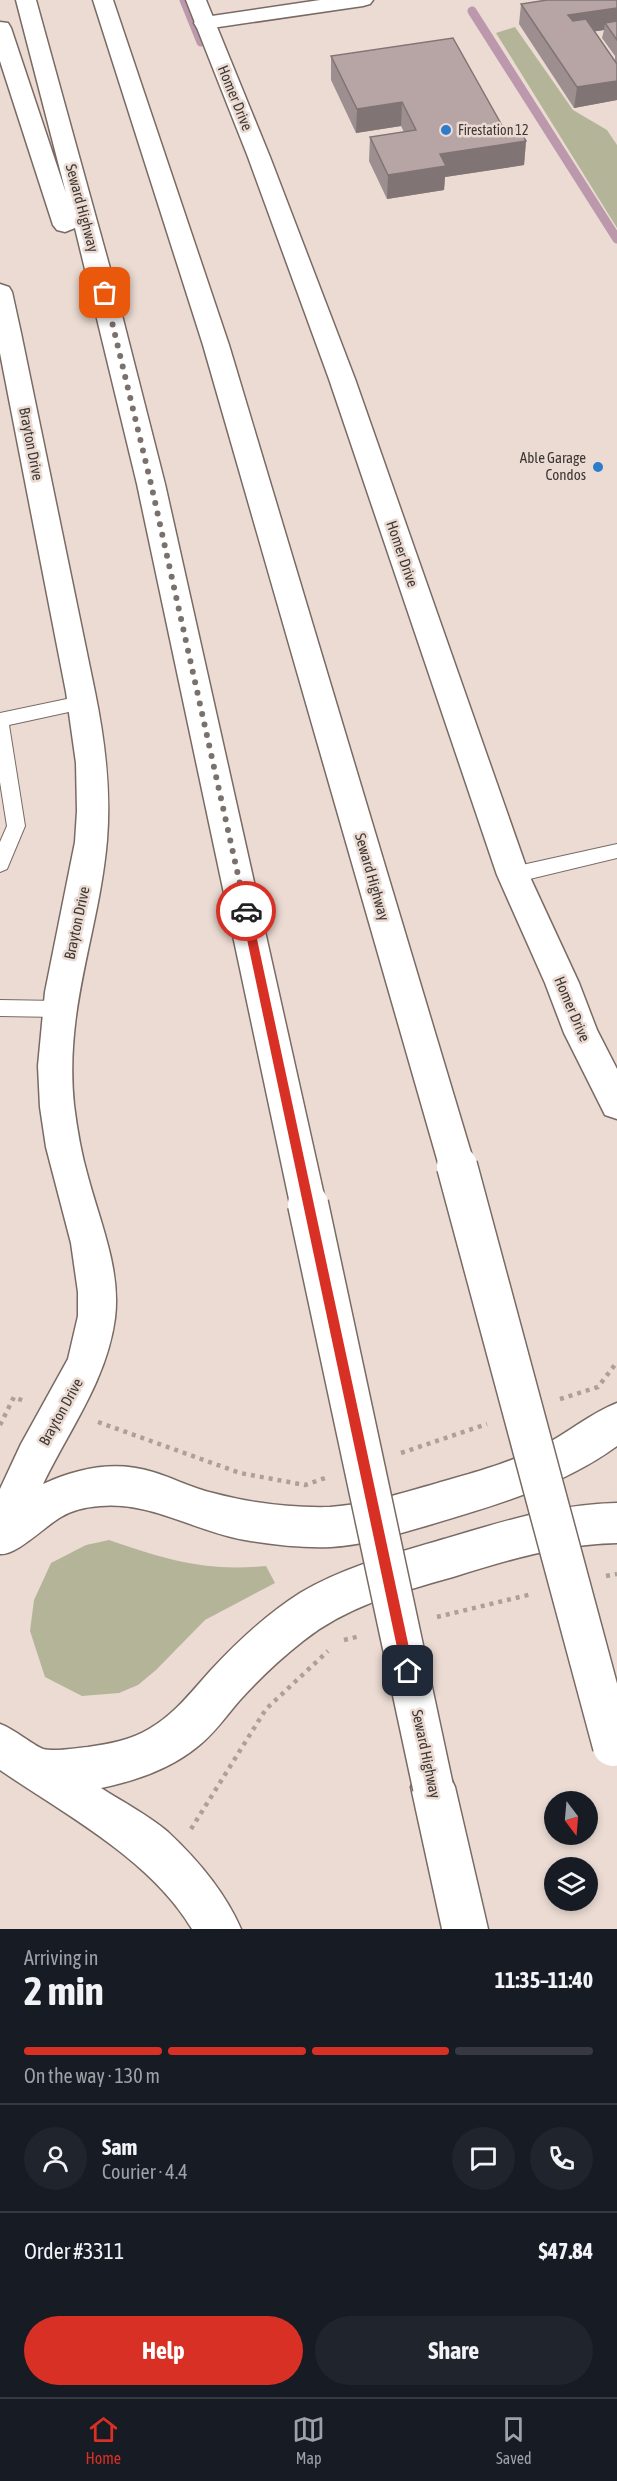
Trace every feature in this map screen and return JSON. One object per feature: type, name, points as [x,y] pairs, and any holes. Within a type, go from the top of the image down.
[{"type":"main road","name":"Seward Highway","points":[[26,0],[99,272],[151,484],[465,1929]]},
{"type":"main road","name":"Seward Highway","points":[[103,0],[216,345],[457,1166],[615,1754]]},
{"type":"main road","points":[[116,0],[133,87]]},
{"type":"main road","points":[[200,11],[363,0]]},
{"type":"main road","name":"Homer Drive","points":[[200,11],[263,167],[342,379],[513,875],[562,983],[581,1033],[617,1104]]},
{"type":"main road","points":[[0,28],[151,484]]},
{"type":"main road","name":"Brayton Drive","points":[[0,292],[81,703],[92,771],[92,835],[85,890],[58,1009],[55,1050],[57,1113],[66,1161],[98,1290],[95,1329],[86,1366],[34,1460],[0,1536]]},
{"type":"main road","points":[[562,983],[617,1064]]},
{"type":"main road","points":[[0,1536],[23,1517],[62,1494],[81,1488],[109,1485],[139,1488],[199,1509],[239,1519],[275,1524],[322,1527],[384,1518],[468,1494],[551,1463],[589,1443],[617,1422]]},
{"type":"main road","points":[[10,1753],[87,1770],[113,1765],[163,1745],[199,1718],[226,1685],[269,1643],[300,1618],[345,1592],[411,1569],[497,1544],[594,1522],[617,1523]]},
{"type":"main road","points":[[10,1753],[151,1847],[199,1898],[218,1929]]},
{"type":"lane","points":[[0,864],[5,846],[16,826],[4,784],[0,722],[81,703]]},
{"type":"lane","points":[[513,875],[617,851]]},
{"type":"lane","points":[[0,1008],[58,1009]]},
{"type":"path","points":[[0,1425],[14,1398],[31,1403]]},
{"type":"green space","points":[[515,27],[573,110],[607,130],[617,145],[617,228],[496,33]]},
{"type":"green space","points":[[109,1540],[167,1558],[204,1565],[266,1566],[275,1583],[205,1620],[138,1685],[119,1693],[82,1696],[45,1677],[30,1631],[34,1600],[51,1563],[86,1545]]},
{"type":"building","points":[[547,0],[617,0],[617,8],[568,15],[573,21],[586,19],[617,64],[617,81],[577,87],[521,4]]},
{"type":"building","points":[[617,21],[617,40],[605,23]]},
{"type":"building","name":"Firestation 12","points":[[453,38],[504,129],[518,127],[526,141],[440,154],[446,166],[388,175],[370,137],[416,130],[402,102],[357,109],[331,56]]},
{"type":"waterway","points":[[184,0],[201,42]]},
{"type":"waterway","points":[[472,11],[617,239]]},
{"type":"way so far","points":[[105,293],[151,484],[246,911]]},
{"type":"place","name":"Firestation 12","points":[[446,130]]},
{"type":"place","name":"Able Garage Condos","points":[[598,467]]},
{"type":"route","points":[[246,911],[408,1671]]}]
